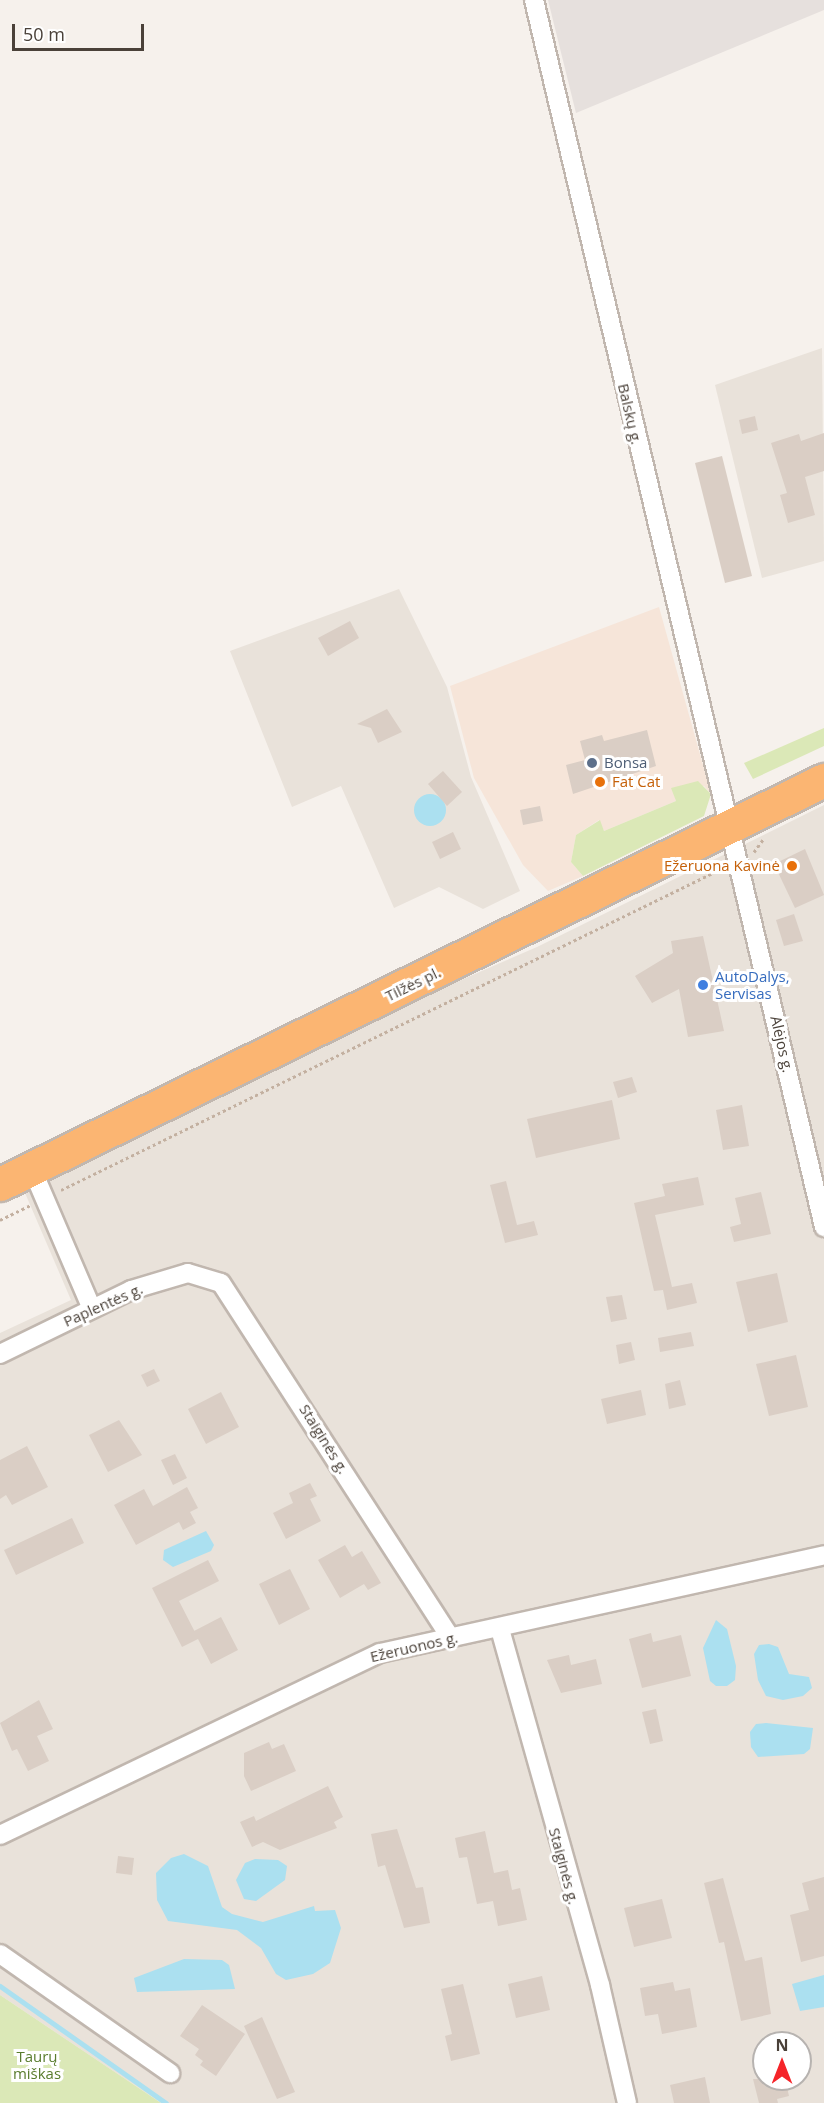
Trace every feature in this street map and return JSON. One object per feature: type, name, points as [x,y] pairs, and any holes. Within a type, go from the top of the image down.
[{"type":"highway","name":"Tilžės pl.","points":[[0,1184],[824,780]]},
{"type":"street","name":"Balskų g.","points":[[534,0],[679,624],[732,827]]},
{"type":"street","name":"Alėjos g.","points":[[732,827],[824,1227]]},
{"type":"street","points":[[32,1169],[92,1309]]},
{"type":"street","name":"Paplentės g.","points":[[0,1354],[131,1290],[188,1273],[221,1283],[237,1302]]},
{"type":"street","name":"Staiginės g.","points":[[237,1302],[450,1638]]},
{"type":"street","name":"Ežeruonos g.","points":[[0,1835],[349,1664],[450,1638],[500,1629],[824,1555]]},
{"type":"street","name":"Staiginės g.","points":[[500,1629],[600,1985],[627,2103]]},
{"type":"street","points":[[0,1954],[170,2073]]},
{"type":"path","points":[[0,1220],[753,858],[755,848],[772,833]]},
{"type":"shaded area","points":[[548,0],[824,0],[824,10],[576,113]]},
{"type":"shaded area","points":[[822,348],[824,561],[762,578],[715,385]]},
{"type":"shaded area","points":[[399,589],[447,687],[471,777],[520,891],[483,909],[439,887],[394,908],[341,786],[292,807],[230,651]]},
{"type":"shaded area","points":[[659,607],[711,794],[704,786],[672,788],[676,801],[604,831],[599,820],[576,835],[571,862],[583,876],[548,891],[523,865],[474,778],[450,686]]},
{"type":"shaded area","points":[[824,805],[824,2103],[161,2103],[0,1995],[0,1333],[71,1300],[22,1186],[311,1045],[537,947]]},
{"type":"green space","points":[[824,728],[824,746],[753,779],[744,763]]},
{"type":"green space","points":[[698,781],[711,794],[704,816],[583,876],[571,862],[576,835],[600,820],[604,831],[676,801],[671,788]]},
{"type":"green space","name":"Taurų miškas","points":[[0,1995],[161,2103],[0,2103]]},
{"type":"water","points":[[430,794],[441,799],[446,810],[441,821],[430,826],[419,821],[414,810],[419,799]]},
{"type":"water","points":[[206,1531],[214,1545],[211,1551],[173,1567],[163,1560],[164,1550]]},
{"type":"water","points":[[716,1620],[727,1629],[736,1666],[735,1680],[727,1686],[716,1686],[710,1681],[703,1648]]},
{"type":"water","points":[[769,1644],[778,1647],[789,1674],[809,1677],[812,1688],[803,1696],[783,1700],[766,1696],[758,1680],[754,1654],[759,1645]]},
{"type":"water","points":[[756,1724],[813,1728],[810,1749],[804,1754],[758,1757],[751,1747],[750,1732]]},
{"type":"water","points":[[184,1854],[208,1866],[222,1907],[232,1914],[263,1922],[314,1906],[315,1911],[335,1910],[341,1928],[330,1963],[313,1974],[286,1980],[276,1974],[261,1948],[237,1930],[168,1921],[157,1900],[156,1873],[171,1858]]},
{"type":"water","points":[[255,1859],[278,1860],[287,1866],[285,1880],[256,1901],[244,1899],[236,1880],[245,1863]]},
{"type":"water","points":[[184,1959],[222,1960],[229,1965],[235,1989],[137,1992],[134,1978]]},
{"type":"water","points":[[824,1975],[824,2007],[800,2011],[792,1984]]},
{"type":"building","points":[[755,416],[758,430],[742,434],[739,420]]},
{"type":"building","points":[[824,433],[824,471],[805,477],[815,515],[788,523],[780,495],[787,493],[771,443],[799,434],[801,441]]},
{"type":"building","points":[[722,456],[752,576],[725,583],[695,463]]},
{"type":"building","points":[[350,621],[359,638],[328,656],[318,638]]},
{"type":"building","points":[[387,709],[402,732],[378,743],[371,728],[357,724]]},
{"type":"building","points":[[647,730],[656,766],[573,794],[566,765],[585,760],[580,741],[602,735],[604,741]]},
{"type":"building","points":[[443,771],[462,792],[447,806],[428,784]]},
{"type":"building","points":[[540,806],[543,821],[523,825],[520,810]]},
{"type":"building","points":[[453,832],[461,849],[440,859],[432,842]]},
{"type":"building","points":[[805,849],[824,895],[795,908],[774,864]]},
{"type":"building","points":[[794,914],[803,941],[784,946],[776,920]]},
{"type":"building","points":[[703,936],[724,1031],[688,1037],[679,989],[652,1003],[635,976],[673,953],[671,941]]},
{"type":"building","points":[[632,1077],[637,1092],[618,1098],[613,1082]]},
{"type":"building","points":[[612,1100],[620,1139],[536,1158],[527,1119]]},
{"type":"building","points":[[742,1105],[749,1146],[723,1150],[716,1110]]},
{"type":"building","points":[[698,1177],[704,1205],[655,1215],[672,1287],[692,1283],[697,1303],[667,1310],[663,1290],[654,1291],[634,1203],[665,1196],[662,1184]]},
{"type":"building","points":[[506,1181],[517,1225],[534,1221],[538,1235],[505,1243],[490,1185]]},
{"type":"building","points":[[761,1192],[771,1234],[734,1242],[730,1227],[741,1224],[735,1198]]},
{"type":"building","points":[[777,1273],[788,1322],[748,1332],[736,1282]]},
{"type":"building","points":[[622,1295],[627,1319],[611,1322],[606,1297]]},
{"type":"building","points":[[691,1332],[694,1346],[660,1352],[658,1338]]},
{"type":"building","points":[[631,1342],[635,1360],[619,1364],[616,1345]]},
{"type":"building","points":[[796,1355],[808,1407],[769,1416],[756,1364]]},
{"type":"building","points":[[154,1369],[160,1381],[147,1387],[141,1375]]},
{"type":"building","points":[[680,1380],[686,1405],[669,1409],[665,1384]]},
{"type":"building","points":[[641,1390],[646,1415],[607,1424],[601,1399]]},
{"type":"building","points":[[221,1392],[239,1427],[206,1444],[188,1409]]},
{"type":"building","points":[[119,1420],[142,1455],[108,1472],[89,1435]]},
{"type":"building","points":[[27,1446],[48,1487],[12,1505],[6,1495],[0,1499],[0,1460]]},
{"type":"building","points":[[175,1454],[187,1478],[173,1485],[161,1460]]},
{"type":"building","points":[[310,1483],[317,1496],[310,1499],[321,1521],[286,1539],[273,1513],[293,1503],[289,1493]]},
{"type":"building","points":[[187,1487],[198,1508],[190,1512],[196,1523],[183,1530],[179,1522],[136,1545],[114,1505],[144,1489],[153,1506]]},
{"type":"building","points":[[72,1518],[84,1543],[16,1575],[4,1550]]},
{"type":"building","points":[[345,1545],[352,1557],[362,1551],[381,1583],[368,1590],[364,1584],[340,1598],[318,1560]]},
{"type":"building","points":[[208,1560],[219,1581],[179,1601],[194,1631],[221,1617],[238,1650],[211,1664],[198,1639],[182,1647],[152,1588]]},
{"type":"building","points":[[290,1569],[310,1609],[279,1625],[259,1584]]},
{"type":"building","points":[[651,1633],[653,1642],[681,1635],[691,1676],[642,1688],[629,1639]]},
{"type":"building","points":[[569,1655],[571,1665],[596,1659],[602,1684],[561,1693],[547,1660]]},
{"type":"building","points":[[39,1700],[53,1729],[37,1736],[49,1761],[28,1771],[17,1749],[12,1751],[0,1723]]},
{"type":"building","points":[[656,1709],[663,1741],[650,1744],[642,1712]]},
{"type":"building","points":[[269,1742],[272,1749],[284,1744],[296,1771],[251,1791],[244,1776],[244,1753]]},
{"type":"building","points":[[328,1786],[343,1817],[334,1822],[337,1828],[280,1850],[263,1842],[252,1847],[240,1822],[254,1816],[256,1821]]},
{"type":"building","points":[[397,1829],[416,1888],[423,1887],[430,1923],[404,1928],[385,1865],[378,1867],[371,1834]]},
{"type":"building","points":[[485,1831],[494,1873],[508,1870],[512,1890],[520,1888],[527,1920],[498,1926],[493,1901],[477,1904],[467,1857],[459,1858],[455,1838]]},
{"type":"building","points":[[118,1856],[134,1858],[132,1875],[116,1873]]},
{"type":"building","points":[[824,1877],[824,1956],[801,1962],[790,1915],[809,1910],[802,1883]]},
{"type":"building","points":[[723,1878],[745,1961],[762,1957],[771,2014],[741,2021],[724,1942],[719,1943],[704,1883]]},
{"type":"building","points":[[662,1899],[672,1938],[634,1947],[624,1908]]},
{"type":"building","points":[[542,1976],[550,2010],[516,2018],[508,1984]]},
{"type":"building","points":[[673,1982],[675,1991],[690,1988],[697,2027],[662,2034],[658,2014],[645,2016],[640,1988]]},
{"type":"building","points":[[463,1984],[480,2054],[451,2061],[445,2036],[452,2034],[441,1989]]},
{"type":"building","points":[[202,2005],[245,2034],[216,2076],[200,2065],[203,2061],[195,2055],[199,2049],[180,2036]]},
{"type":"building","points":[[262,2017],[295,2092],[277,2099],[244,2026]]},
{"type":"building","points":[[705,2077],[710,2103],[674,2103],[670,2085]]},
{"type":"building","points":[[756,2091],[788,2091],[789,2096],[777,2099],[778,2103],[759,2103]]},
{"type":"waterway","points":[[0,1986],[166,2103]]},
{"type":"place","name":"Bonsa","points":[[592,763]]},
{"type":"place","name":"Fat Cat","points":[[600,782]]},
{"type":"place","name":"Ežeruona Kavinė","points":[[792,866]]},
{"type":"place","name":"AutoDalys, Servisas","points":[[703,985]]}]
